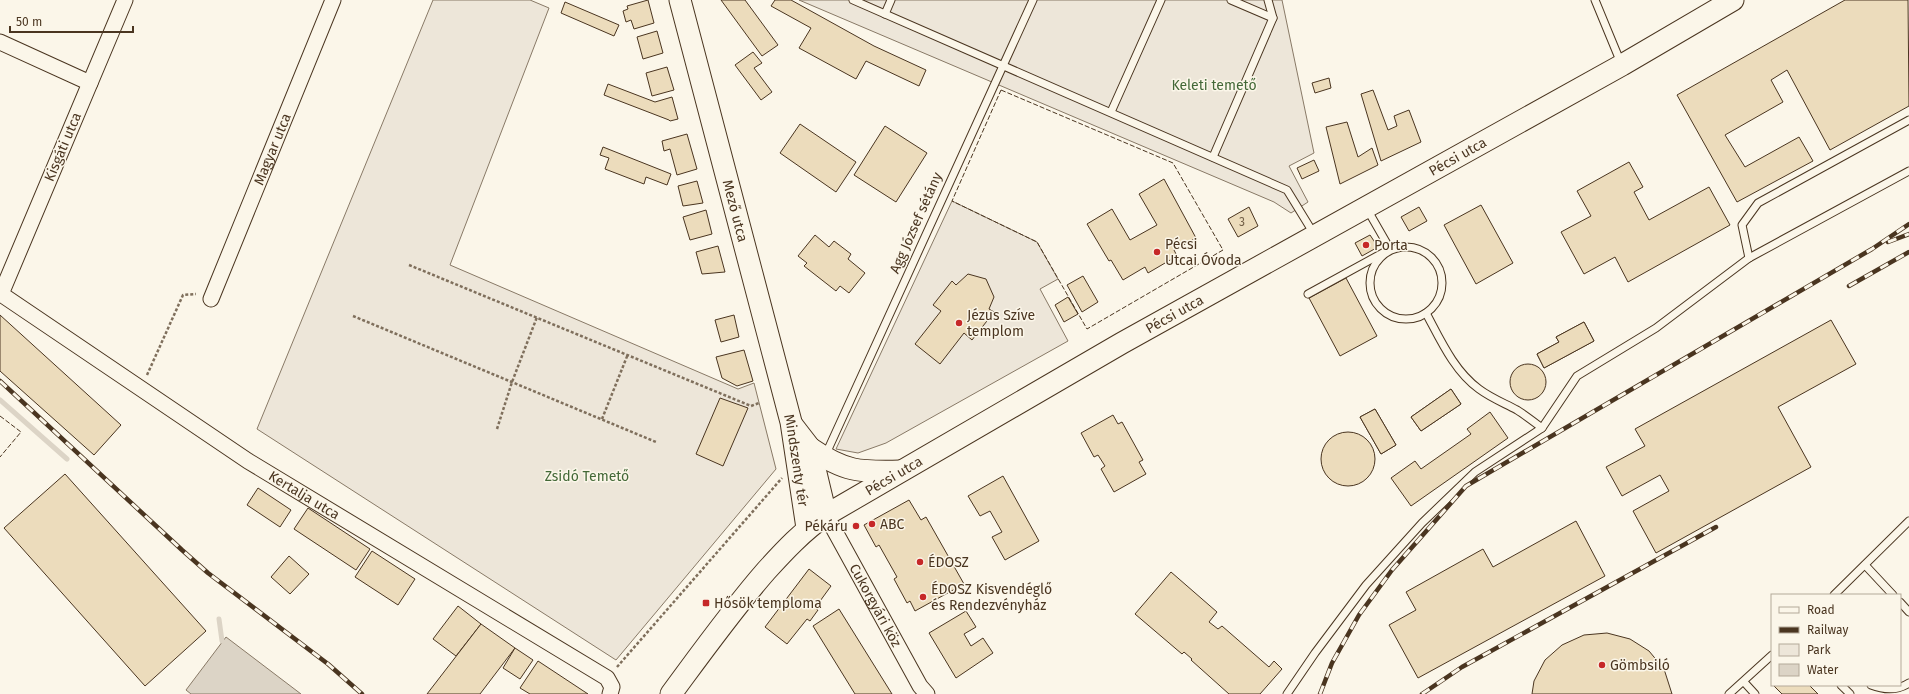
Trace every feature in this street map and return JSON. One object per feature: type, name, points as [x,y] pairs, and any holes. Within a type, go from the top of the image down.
[{"type":"street","name":"Kisgáti utca","points":[[1,294],[125,0]]},
{"type":"street","name":"Magyar utca","points":[[211,299],[333,0]]},
{"type":"street","name":"Mező utca","points":[[680,0],[791,422]]},
{"type":"street","name":"Pécsi utca","points":[[671,694],[725,621],[759,579],[807,528],[1122,343],[1622,65],[1733,0]]},
{"type":"street","points":[[0,42],[90,83]]},
{"type":"street","name":"Kertalja utca","points":[[1,294],[248,461],[610,686]]},
{"type":"street","name":"Mindszenty tér","points":[[791,422],[810,456],[826,516]]},
{"type":"street","points":[[810,456],[863,472],[903,471]]},
{"type":"street","name":"Mindszenty tér","points":[[807,528],[810,456]]},
{"type":"street","name":"Cukorgyári köz","points":[[826,516],[920,686],[927,694]]},
{"type":"lane","points":[[853,0],[1287,190],[1315,235]]},
{"type":"lane","points":[[885,14],[891,0]]},
{"type":"lane","name":"Agg József sétány","points":[[810,456],[1003,65],[1033,0]]},
{"type":"lane","points":[[1111,112],[1161,0]]},
{"type":"lane","points":[[1231,0],[1273,18]]},
{"type":"lane","points":[[1213,157],[1273,18],[1268,0]]},
{"type":"lane","points":[[1595,0],[1622,65]]},
{"type":"lane","points":[[1749,258],[1742,225],[1758,204],[1909,120]]},
{"type":"lane","points":[[1287,694],[1315,653],[1366,585],[1422,523],[1475,472],[1542,428],[1577,376],[1656,328],[1749,258],[1908,174]]},
{"type":"lane","points":[[1366,207],[1390,249]]},
{"type":"lane","points":[[1308,294],[1390,249],[1414,247],[1430,256],[1440,271],[1442,282],[1440,294],[1435,305],[1426,313],[1415,318],[1403,319],[1391,317],[1381,310],[1374,301],[1370,289],[1369,277],[1373,266],[1381,256],[1390,249]]},
{"type":"lane","points":[[1426,313],[1451,358],[1462,374],[1477,388],[1494,399],[1518,410],[1542,428]]},
{"type":"lane","points":[[1835,594],[1909,521]]},
{"type":"lane","points":[[1865,565],[1892,594]]},
{"type":"lane","points":[[1901,603],[1909,612]]},
{"type":"lane","points":[[1729,694],[1771,656]]},
{"type":"lane","points":[[1744,682],[1755,694]]},
{"type":"lane","points":[[1873,686],[1883,690],[1903,686],[1909,683]]},
{"type":"lane","points":[[1842,686],[1850,694]]},
{"type":"path","points":[[409,264],[751,406],[759,403]]},
{"type":"path","points":[[141,388],[183,295]]},
{"type":"path","points":[[353,316],[656,442]]},
{"type":"path","points":[[497,429],[512,382],[537,317]]},
{"type":"path","points":[[602,419],[628,354]]},
{"type":"path","points":[[610,686],[810,456]]},
{"type":"green space","name":"Zsidó Temető","points":[[433,0],[530,0],[549,8],[450,265],[738,389],[754,383],[776,469],[616,660],[257,429]]},
{"type":"green space","name":"Keleti temető","points":[[799,0],[1282,0],[1314,153],[1289,166],[1308,202],[1291,213],[1274,202]]},
{"type":"green space","points":[[952,201],[1037,242],[1058,279],[1040,289],[1068,341],[886,443],[858,453],[836,449]]},
{"type":"water","points":[[226,637],[301,694],[191,694],[186,690]]},
{"type":"building","points":[[648,0],[654,23],[634,29],[631,20],[626,22],[623,11],[628,9],[627,6]]},
{"type":"building","points":[[721,0],[745,0],[778,45],[762,56]]},
{"type":"building","points":[[775,0],[791,0],[874,46],[926,70],[919,86],[866,61],[856,79],[799,48],[811,28],[771,6]]},
{"type":"building","points":[[1845,0],[1908,0],[1909,106],[1830,150],[1787,70],[1771,80],[1783,102],[1725,135],[1745,167],[1799,137],[1813,161],[1737,202],[1677,95]]},
{"type":"building","points":[[565,2],[619,25],[614,36],[561,13]]},
{"type":"building","points":[[657,31],[663,53],[643,59],[637,37]]},
{"type":"building","points":[[753,52],[762,63],[754,68],[772,92],[761,100],[735,65]]},
{"type":"building","points":[[667,67],[674,90],[652,96],[646,73]]},
{"type":"building","points":[[1329,78],[1331,88],[1315,93],[1312,83]]},
{"type":"building","points":[[608,84],[655,102],[672,97],[678,119],[670,121],[604,95]]},
{"type":"building","points":[[1373,90],[1388,130],[1397,126],[1394,116],[1409,110],[1421,142],[1381,161],[1361,94]]},
{"type":"building","points":[[1347,122],[1358,157],[1372,148],[1378,165],[1340,184],[1326,127]]},
{"type":"building","points":[[800,124],[856,162],[836,192],[780,153]]},
{"type":"building","points":[[885,126],[927,153],[896,202],[854,175]]},
{"type":"building","points":[[687,134],[697,169],[677,175],[670,149],[664,151],[662,141]]},
{"type":"building","points":[[603,147],[671,174],[667,185],[646,177],[644,184],[605,169],[609,158],[600,155]]},
{"type":"building","points":[[1314,160],[1319,171],[1302,179],[1297,168]]},
{"type":"building","points":[[1629,162],[1643,187],[1634,192],[1649,220],[1709,187],[1730,225],[1628,282],[1615,257],[1584,274],[1561,232],[1591,216],[1577,191]]},
{"type":"building","points":[[1164,179],[1196,238],[1174,250],[1177,256],[1148,273],[1145,267],[1123,280],[1111,260],[1109,261],[1087,224],[1112,209],[1130,240],[1157,225],[1139,194]]},
{"type":"building","points":[[697,181],[703,203],[683,206],[678,186]]},
{"type":"building","points":[[1481,205],[1513,263],[1476,284],[1444,225]]},
{"type":"building","points":[[1249,207],[1258,226],[1238,237],[1228,219]]},
{"type":"building","points":[[1419,207],[1427,221],[1409,231],[1401,217]]},
{"type":"building","points":[[706,210],[712,234],[690,240],[683,217]]},
{"type":"building","points":[[815,235],[829,247],[834,241],[851,254],[848,259],[865,273],[849,293],[840,286],[836,291],[804,266],[807,263],[798,256]]},
{"type":"building","name":"Porta","points":[[1370,235],[1378,247],[1362,256],[1355,243]]},
{"type":"building","points":[[718,246],[725,272],[702,274],[696,252]]},
{"type":"building","name":"Jézus Szíve templom","points":[[968,274],[986,279],[994,297],[989,309],[994,312],[972,340],[964,333],[940,364],[915,344],[941,311],[933,305],[952,281],[956,285]]},
{"type":"building","points":[[1083,276],[1098,302],[1082,312],[1067,285]]},
{"type":"building","points":[[1346,278],[1377,336],[1340,356],[1309,298]]},
{"type":"building","points":[[1068,297],[1078,314],[1064,322],[1055,305]]},
{"type":"building","points":[[0,315],[121,425],[94,455],[0,371]]},
{"type":"building","points":[[734,315],[739,337],[721,342],[715,320]]},
{"type":"building","points":[[1831,320],[1856,364],[1778,407],[1811,467],[1656,553],[1633,511],[1669,491],[1660,475],[1622,496],[1606,467],[1645,446],[1635,429]]},
{"type":"building","points":[[1584,322],[1594,341],[1544,368],[1537,354],[1559,342],[1556,337]]},
{"type":"building","points":[[1584,322],[1594,341],[1544,368],[1537,354],[1559,342],[1556,337]]},
{"type":"building","points":[[744,350],[753,381],[737,386],[722,378],[716,357]]},
{"type":"building","points":[[1532,364],[1541,369],[1545,375],[1545,389],[1541,395],[1532,400],[1524,400],[1515,395],[1511,389],[1510,378],[1515,369],[1521,365]]},
{"type":"building","points":[[1451,389],[1461,404],[1421,431],[1411,417]]},
{"type":"building","points":[[1451,389],[1461,404],[1421,431],[1411,417]]},
{"type":"building","points":[[720,398],[748,408],[723,466],[696,454]]},
{"type":"building","points":[[1375,409],[1396,445],[1381,454],[1360,417]]},
{"type":"building","points":[[1375,409],[1396,445],[1381,454],[1360,417]]},
{"type":"building","points":[[1490,412],[1508,438],[1411,506],[1391,478],[1415,461],[1421,469],[1471,434],[1467,429]]},
{"type":"building","points":[[1113,415],[1118,424],[1122,422],[1143,460],[1139,462],[1146,474],[1114,492],[1101,469],[1105,466],[1098,455],[1094,457],[1081,433]]},
{"type":"building","points":[[1343,432],[1353,432],[1363,436],[1371,444],[1375,454],[1375,464],[1371,474],[1363,482],[1353,486],[1343,486],[1333,482],[1325,474],[1321,464],[1321,454],[1325,444],[1333,436]]},
{"type":"building","points":[[65,474],[206,631],[145,686],[4,528]]},
{"type":"building","points":[[1003,476],[1039,541],[1005,560],[992,537],[1002,532],[990,511],[980,516],[968,496]]},
{"type":"building","points":[[258,488],[291,510],[280,527],[247,505]]},
{"type":"building","name":"ÉDOSZ","points":[[909,500],[921,520],[926,517],[964,584],[915,611],[910,601],[907,603],[894,579],[897,577],[879,545],[876,547],[864,525]]},
{"type":"building","points":[[308,508],[370,549],[356,570],[294,529]]},
{"type":"building","points":[[1576,521],[1605,576],[1418,678],[1389,625],[1416,610],[1406,592],[1483,549],[1493,567]]},
{"type":"building","points":[[372,551],[415,579],[398,605],[355,577]]},
{"type":"building","points":[[289,556],[309,574],[290,594],[271,577]]},
{"type":"building","points":[[809,569],[831,586],[815,608],[818,610],[810,621],[807,619],[787,644],[765,627]]},
{"type":"building","points":[[1171,572],[1217,612],[1209,622],[1218,629],[1222,626],[1269,667],[1274,661],[1282,669],[1260,694],[1229,694],[1184,652],[1182,654],[1135,614]]},
{"type":"building","points":[[458,606],[481,624],[456,656],[433,639]]},
{"type":"building","points":[[839,609],[892,694],[855,694],[813,626]]},
{"type":"building","points":[[966,611],[976,627],[964,634],[971,646],[983,638],[993,653],[956,678],[929,633]]},
{"type":"building","points":[[481,624],[515,648],[480,694],[427,694]]},
{"type":"building","name":"Gömbsiló","points":[[1607,633],[1630,639],[1649,651],[1664,669],[1672,694],[1532,694],[1534,681],[1545,660],[1562,645],[1584,635]]},
{"type":"building","points":[[515,648],[533,660],[520,679],[503,668]]},
{"type":"building","points":[[538,661],[588,694],[530,694],[520,688]]},
{"type":"building","points":[[1774,686],[1810,686],[1818,694],[1782,694]]},
{"type":"waterway","points":[[0,400],[67,459]]},
{"type":"waterway","points":[[219,619],[222,641]]},
{"type":"railway","points":[[1320,694],[1332,663],[1359,615],[1392,570],[1466,486],[1872,249],[1909,224]]},
{"type":"railway","points":[[1888,242],[1909,234]]},
{"type":"railway","points":[[1849,286],[1909,252]]},
{"type":"railway","points":[[0,381],[208,573],[328,664],[362,694]]},
{"type":"railway","points":[[1422,694],[1462,667],[1716,527]]},
{"type":"fence","points":[[1001,90],[1173,163],[1223,250],[1087,329],[1037,242],[952,201],[1001,90]]},
{"type":"fence","points":[[0,416],[21,432],[0,457]]},
{"type":"place","name":"Porta","points":[[1366,245]]},
{"type":"place","name":"Pécsi Utcai Óvoda","points":[[1157,252]]},
{"type":"place","name":"Jézus Szíve templom","points":[[959,323]]},
{"type":"place","name":"ABC","points":[[872,524]]},
{"type":"place","name":"Pékáru","points":[[856,526]]},
{"type":"place","name":"ÉDOSZ","points":[[920,562]]},
{"type":"place","name":"ÉDOSZ Kisvendéglő és Rendezvényház","points":[[923,597]]},
{"type":"place","name":"Hősök temploma","points":[[706,603]]},
{"type":"place","name":"Gömbsiló","points":[[1602,665]]}]
